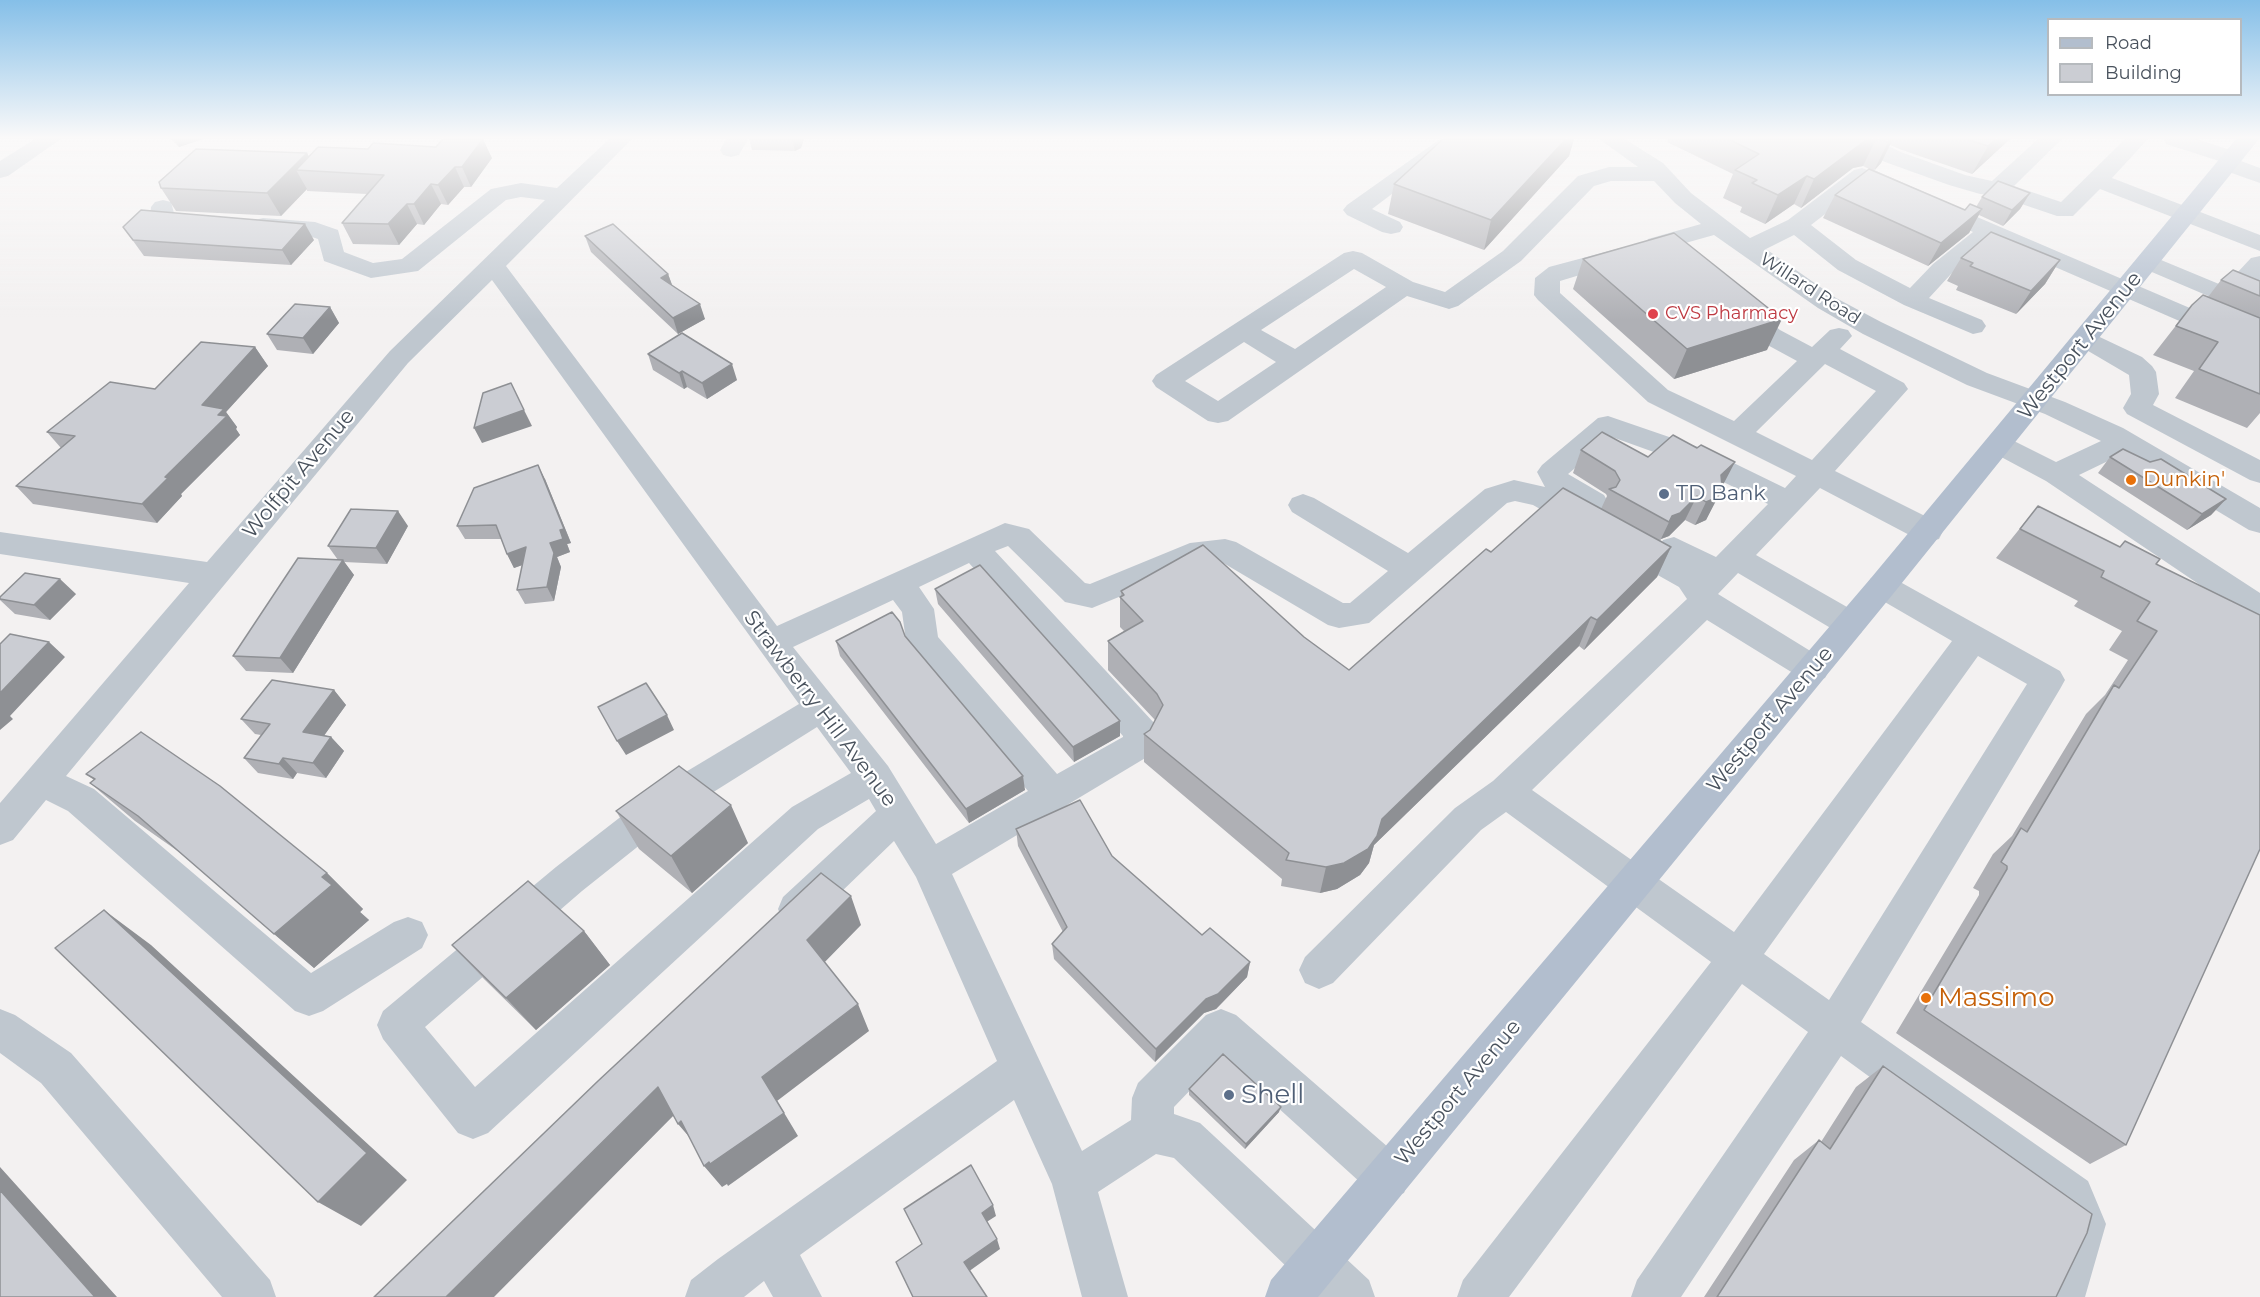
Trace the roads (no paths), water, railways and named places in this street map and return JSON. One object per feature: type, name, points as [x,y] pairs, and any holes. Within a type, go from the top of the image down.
[{"type":"main road","name":"Westport Avenue","points":[[1302,1280],[1928,531],[2200,200]]},
{"type":"street","points":[[163,207],[162,220],[306,227],[329,235],[333,256],[371,271],[409,266],[492,200]]},
{"type":"street","name":"Wolfpit Avenue","points":[[0,829],[399,357],[494,266],[559,200]]},
{"type":"street","points":[[1370,200],[1355,210],[1391,227]]},
{"type":"street","points":[[1404,287],[1218,414],[1166,381],[1353,258],[1404,287],[1449,301],[1512,256],[1568,200]]},
{"type":"street","name":"Willard Road","points":[[1685,200],[1795,282],[1856,319],[1977,379],[2113,435],[2260,522]]},
{"type":"street","points":[[1748,249],[1796,225],[1830,200]]},
{"type":"street","points":[[1920,200],[2260,348]]},
{"type":"street","points":[[2032,200],[2065,211],[2077,200]]},
{"type":"street","points":[[2149,200],[2260,244]]},
{"type":"street","points":[[1796,225],[1847,265],[1913,300],[1972,326]]},
{"type":"street","points":[[1719,226],[1558,272],[1548,278],[1547,295],[1658,396],[1928,531]]},
{"type":"street","points":[[1913,300],[1942,269],[1990,230]]},
{"type":"street","points":[[1657,244],[1679,261]]},
{"type":"street","points":[[2149,262],[2260,310]]},
{"type":"street","points":[[2260,263],[2249,274],[2260,279]]},
{"type":"street","name":"Strawberry Hill Avenue","points":[[494,266],[771,643],[875,777],[930,867],[1073,1182],[1105,1297]]},
{"type":"street","points":[[1319,970],[1468,819],[1506,792],[1715,581],[1894,389],[1772,336],[1720,295]]},
{"type":"street","points":[[1737,434],[1856,319]]},
{"type":"street","points":[[1244,331],[1295,361]]},
{"type":"street","points":[[2087,339],[2132,363],[2142,372],[2145,394],[2137,408],[2260,473]]},
{"type":"street","points":[[1789,502],[1697,458],[1608,425],[1552,472],[1556,481],[1715,581],[1813,669]]},
{"type":"street","points":[[2000,444],[2056,474],[2260,609]]},
{"type":"street","points":[[2056,474],[2109,448],[2260,544]]},
{"type":"street","points":[[771,643],[1005,534],[1018,537],[1076,594],[1092,596],[1202,551],[1225,550],[1339,616],[1358,614],[1496,496],[1514,490],[1542,497],[1690,579],[1715,581],[1850,624]]},
{"type":"street","points":[[1303,504],[1410,569]]},
{"type":"street","points":[[0,543],[214,575]]},
{"type":"street","points":[[930,867],[1135,747],[1143,734],[980,555],[968,551]]},
{"type":"street","points":[[898,584],[918,609],[922,641],[1052,794]]},
{"type":"street","points":[[1654,1297],[1835,1028],[2048,680],[1882,586]]},
{"type":"street","points":[[1480,1297],[1738,957],[1973,637]]},
{"type":"street","points":[[820,708],[667,802],[569,879],[397,1025],[473,1118],[805,818],[875,777]]},
{"type":"street","points":[[40,781],[81,800],[309,997],[408,934]]},
{"type":"street","points":[[1506,792],[2072,1197],[2083,1224],[2062,1297]]},
{"type":"street","points":[[767,937],[898,814]]},
{"type":"street","points":[[0,1029],[56,1068],[253,1297]]},
{"type":"street","points":[[1152,1132],[1153,1098],[1221,1029],[1388,1177]]},
{"type":"street","points":[[708,1297],[771,1248],[1022,1069]]},
{"type":"street","points":[[1073,1182],[1152,1132],[1185,1138],[1302,1280],[1352,1297]]},
{"type":"street","points":[[771,1248],[799,1297]]},
{"type":"place","name":"CVS Pharmacy","points":[[1653,314]]},
{"type":"place","name":"Dunkin'","points":[[2131,480]]},
{"type":"place","name":"TD Bank","points":[[1664,494]]},
{"type":"place","name":"Massimo","points":[[1926,998]]},
{"type":"place","name":"Shell","points":[[1229,1095]]}]
